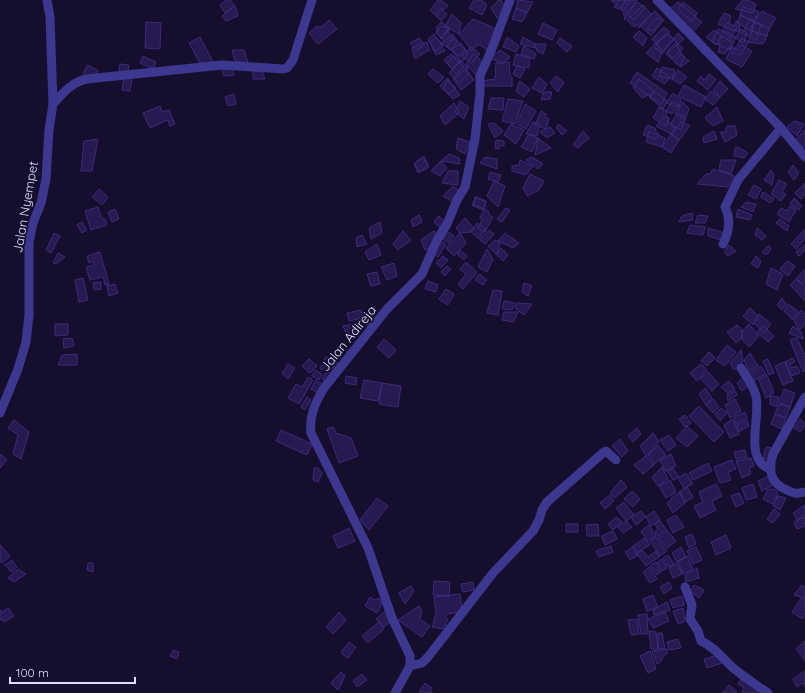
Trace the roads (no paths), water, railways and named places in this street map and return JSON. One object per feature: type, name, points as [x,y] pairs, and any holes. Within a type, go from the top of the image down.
[{"type":"street","name":"Jalan Nyempet","points":[[0,413],[18,369],[26,342],[29,315],[29,242],[33,223],[41,203],[46,179],[52,104],[50,17],[47,0]]},
{"type":"street","points":[[52,104],[71,85],[79,80],[222,65],[287,68],[293,60],[312,0]]},
{"type":"street","name":"Jalan Adireja","points":[[410,666],[410,656],[392,618],[368,548],[311,433],[310,417],[324,388],[387,309],[422,274],[437,240],[447,224],[457,200],[465,187],[475,139],[480,93],[480,76],[494,46],[510,0]]},
{"type":"street","points":[[657,0],[781,128],[805,158]]},
{"type":"street","points":[[723,244],[728,230],[728,214],[725,207],[736,184],[781,128]]},
{"type":"street","points":[[741,368],[752,385],[756,397],[757,407],[755,434],[757,456],[762,464],[771,470]]},
{"type":"street","points":[[805,397],[773,454],[770,464],[771,475],[779,486],[796,494],[805,492]]},
{"type":"street","points":[[395,693],[410,666],[422,663],[428,657],[493,573],[536,527],[543,506],[604,452],[606,451],[616,460]]},
{"type":"street","points":[[685,587],[692,604],[690,619],[698,631],[701,641],[714,648],[732,667],[768,693]]}]
